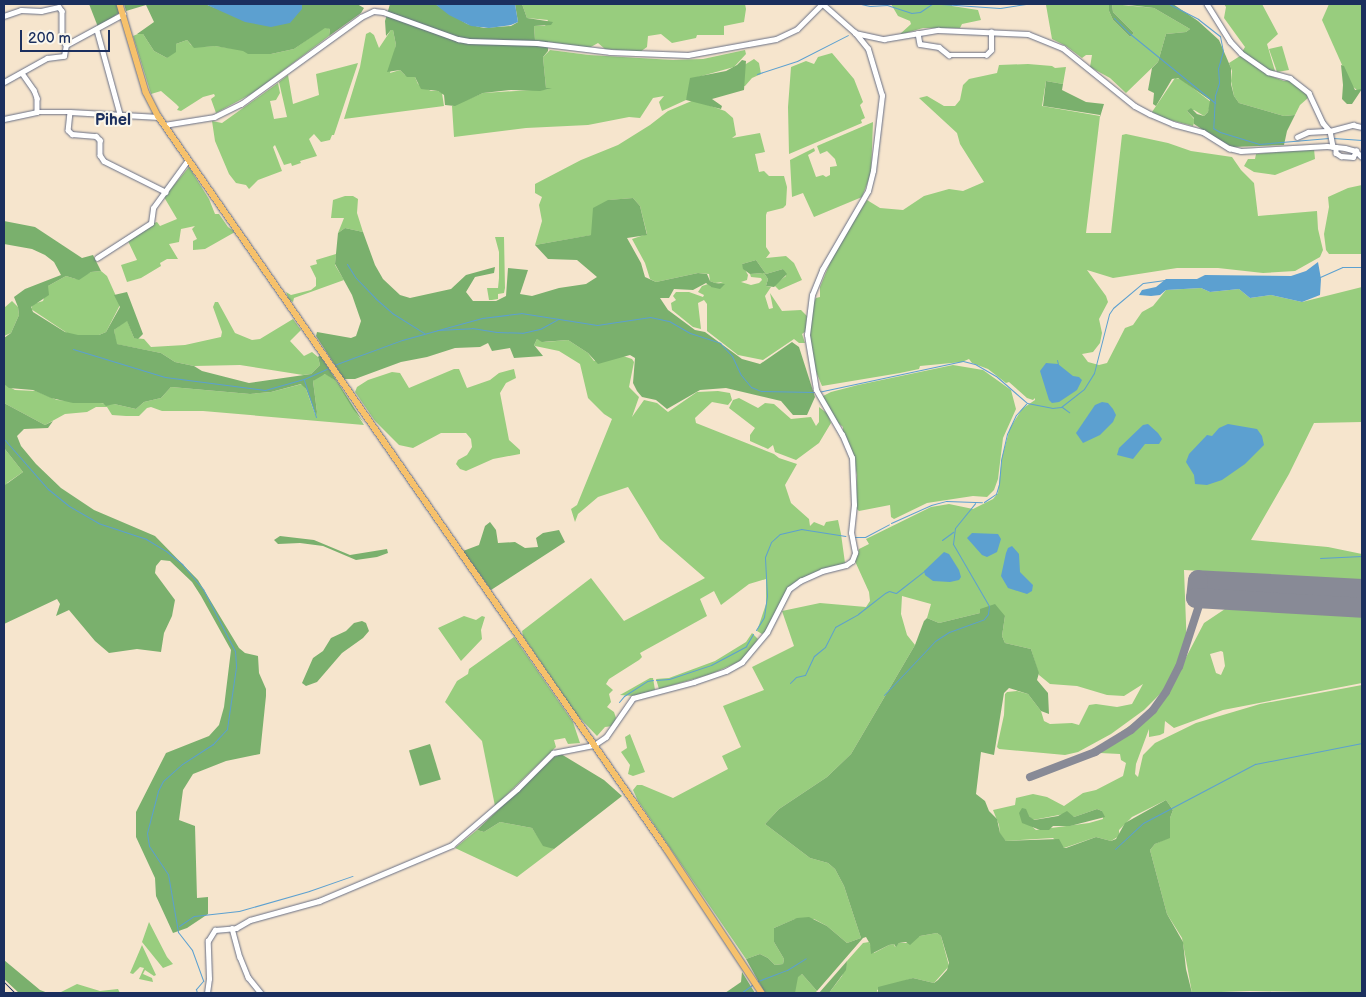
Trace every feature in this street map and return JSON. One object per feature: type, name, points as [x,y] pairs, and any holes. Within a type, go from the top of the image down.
[{"type":"main road","points":[[120,4],[146,92],[164,125],[691,885],[762,993]]},
{"type":"street","points":[[164,125],[214,117],[241,104],[367,13],[374,11],[383,12],[446,35],[469,41],[536,43],[610,52],[688,55],[776,39],[797,29],[822,4],[855,33],[870,54],[882,96],[873,171],[868,191],[863,203],[830,254],[822,270],[812,295],[806,335],[816,390],[842,435],[852,458],[854,505],[851,534],[855,553],[854,557],[846,565],[822,571],[800,581],[789,589],[767,632],[742,662],[726,671],[694,682],[633,698],[613,729],[594,745],[553,753],[467,834],[441,851],[320,901],[250,920],[232,928],[215,930],[208,941],[209,979],[207,993]]},
{"type":"street","points":[[1208,4],[1230,41],[1241,53],[1268,72],[1290,78],[1309,93],[1332,140],[1336,153],[1340,156],[1354,157],[1356,151]]},
{"type":"street","points":[[4,16],[21,10],[41,11],[59,7],[62,11],[62,38],[66,45],[64,56],[47,58],[4,82]]},
{"type":"street","points":[[66,45],[97,30],[123,14]]},
{"type":"street","points":[[97,30],[120,114]]},
{"type":"street","points":[[855,33],[884,40],[938,30],[1028,34],[1063,48],[1135,106],[1173,124],[1203,132],[1229,148],[1241,151],[1332,140],[1353,125],[1362,127]]},
{"type":"street","points":[[918,33],[920,44],[939,47],[950,55],[986,55],[990,50],[992,32]]},
{"type":"street","points":[[22,72],[34,90],[37,98],[37,112]]},
{"type":"street","points":[[4,119],[37,112],[159,117]]},
{"type":"street","points":[[70,112],[68,130],[72,134],[96,136],[100,140],[100,155],[104,161],[166,192]]},
{"type":"street","points":[[1297,137],[1308,132],[1356,151],[1362,158]]},
{"type":"street","points":[[98,258],[151,223],[153,208],[188,160]]},
{"type":"street","points":[[232,928],[235,944],[245,970],[261,993]]},
{"type":"green space","points":[[89,4],[117,4],[119,13],[98,27]]},
{"type":"green space","points":[[124,4],[205,4],[215,8],[302,9],[302,4],[357,4],[364,8],[361,13],[329,36],[330,29],[325,28],[294,49],[271,54],[248,54],[243,51],[215,46],[194,48],[187,40],[176,44],[176,52],[167,58],[154,51],[143,34],[137,34],[154,22],[146,5],[126,11]]},
{"type":"green space","points":[[390,4],[435,4],[467,24],[484,28],[511,26],[518,22],[515,4],[522,4],[527,18],[553,22],[551,25],[534,26],[535,40],[548,41],[548,51],[543,57],[546,88],[552,88],[540,91],[511,90],[483,93],[455,106],[445,105],[444,95],[438,91],[421,89],[415,77],[407,77],[400,70],[387,72],[396,45],[393,30],[386,36],[385,21]]},
{"type":"green space","points":[[522,4],[745,4],[746,9],[744,22],[724,26],[724,35],[697,35],[696,38],[672,43],[661,34],[648,36],[647,47],[640,52],[605,49],[598,43],[589,48],[535,40],[534,26],[545,26],[548,20],[527,18]]},
{"type":"green space","points":[[891,4],[952,4],[952,6],[978,10],[981,20],[962,24],[960,28],[923,28],[899,35],[911,24],[910,21],[898,16]]},
{"type":"green space","points":[[1109,4],[1109,11],[1113,20],[1130,37],[1134,33],[1113,12],[1112,4],[1154,8],[1190,29],[1186,32],[1166,34],[1158,62],[1126,93],[1110,78],[1090,67],[1092,55],[1086,55],[1082,58],[1066,46],[1052,39],[1046,5]]},
{"type":"green space","points":[[1109,4],[1112,4],[1113,12],[1134,33],[1130,37],[1113,20],[1109,11]]},
{"type":"green space","points":[[1120,4],[1173,4],[1198,21],[1219,40],[1231,68],[1231,84],[1234,96],[1239,103],[1284,116],[1295,115],[1287,131],[1284,145],[1233,147],[1223,143],[1194,124],[1194,118],[1187,111],[1191,108],[1197,114],[1204,116],[1208,112],[1210,100],[1178,78],[1172,79],[1156,106],[1153,104],[1154,93],[1148,90],[1152,68],[1158,62],[1166,34],[1186,32],[1190,29],[1154,8]]},
{"type":"green space","points":[[1224,4],[1262,4],[1278,34],[1267,44],[1275,71],[1272,72],[1242,52],[1245,47],[1224,18],[1226,7]]},
{"type":"green space","points":[[1329,4],[1362,4],[1362,89],[1358,91],[1351,85],[1322,20]]},
{"type":"green space","points":[[325,27],[330,29],[329,36],[253,93],[216,113],[211,99],[215,96],[214,94],[203,97],[181,111],[177,110],[179,107],[161,91],[151,94],[133,36],[140,33],[143,34],[154,51],[167,58],[176,44],[187,40],[191,45],[197,47],[215,46],[271,54],[294,49]]},
{"type":"green space","points":[[391,30],[393,30],[396,45],[390,73],[400,70],[405,75],[415,77],[418,84],[431,91],[442,93],[444,106],[344,119],[360,67],[366,34],[370,32],[374,35],[379,48]]},
{"type":"green space","points":[[1282,46],[1289,70],[1277,72],[1269,49]]},
{"type":"green space","points":[[550,50],[589,55],[673,60],[703,59],[745,50],[746,54],[734,67],[698,77],[686,100],[662,111],[659,102],[664,96],[653,98],[640,118],[629,117],[588,125],[526,128],[454,137],[452,106],[483,93],[549,89],[546,88],[543,57]]},
{"type":"green space","points":[[832,53],[854,79],[863,102],[860,105],[865,118],[861,120],[862,123],[789,154],[788,107],[791,67],[806,61],[814,64],[818,57]]},
{"type":"green space","points":[[1240,56],[1268,75],[1284,81],[1291,80],[1306,93],[1308,98],[1300,105],[1295,115],[1284,116],[1239,103],[1234,96],[1231,81],[1232,71],[1229,63]]},
{"type":"green space","points":[[754,59],[759,63],[761,74],[752,78],[745,86],[732,87],[741,67]]},
{"type":"green space","points":[[742,60],[746,61],[744,90],[712,99],[722,106],[721,109],[686,100],[690,78],[726,71]]},
{"type":"green space","points":[[358,63],[334,135],[332,135],[330,140],[321,142],[314,134],[309,139],[317,156],[300,161],[301,163],[292,166],[291,163],[284,165],[275,145],[273,147],[282,171],[258,180],[249,189],[246,185],[236,183],[229,174],[215,141],[212,121],[222,123],[278,83],[280,93],[276,100],[270,101],[274,119],[287,117],[279,82],[288,75],[293,104],[319,95],[316,74]]},
{"type":"green space","points":[[1028,64],[1052,66],[1055,68],[1066,67],[1063,84],[1046,81],[1042,106],[1100,116],[1086,233],[1111,233],[1122,135],[1126,134],[1168,143],[1191,151],[1232,157],[1241,170],[1254,183],[1258,216],[1317,211],[1318,229],[1323,250],[1320,257],[1295,271],[1263,273],[1218,268],[1177,268],[1113,278],[1087,270],[1106,296],[1108,302],[1099,319],[1102,333],[1100,343],[1093,352],[1082,354],[1088,362],[1099,365],[1107,363],[1125,328],[1133,325],[1142,312],[1153,306],[1166,290],[1201,288],[1210,292],[1239,289],[1250,298],[1271,295],[1302,302],[1362,287],[1362,422],[1314,423],[1289,474],[1251,540],[1328,547],[1362,554],[1362,580],[1184,570],[1187,650],[1162,692],[1144,710],[1111,734],[1078,752],[1065,755],[999,749],[997,747],[1004,715],[1005,694],[1007,692],[1017,691],[1028,694],[1041,711],[1044,721],[1050,724],[1072,723],[1079,725],[1089,705],[1117,707],[1132,704],[1143,684],[1124,696],[1107,695],[1077,686],[1050,684],[1039,675],[1031,649],[1005,643],[1002,636],[1005,616],[980,613],[939,623],[927,618],[931,604],[902,596],[901,614],[907,635],[915,645],[851,754],[827,777],[779,809],[765,824],[810,858],[828,863],[835,869],[844,886],[861,938],[847,943],[827,926],[814,919],[795,919],[774,928],[774,942],[784,959],[783,964],[775,965],[768,958],[760,954],[746,959],[638,801],[633,790],[637,785],[642,785],[673,798],[728,769],[722,756],[741,747],[723,706],[764,690],[752,667],[794,646],[782,611],[820,603],[866,607],[870,601],[869,592],[854,559],[857,557],[859,549],[869,544],[866,539],[931,507],[949,504],[973,509],[993,499],[998,493],[1002,457],[1010,428],[1022,409],[1035,400],[1035,398],[1033,400],[1027,398],[1009,382],[1006,383],[988,369],[972,363],[969,359],[962,362],[920,366],[919,369],[900,373],[822,386],[812,362],[808,335],[812,305],[816,298],[820,297],[820,287],[836,248],[867,200],[880,208],[903,210],[924,196],[949,189],[963,191],[984,182],[960,144],[957,133],[919,98],[927,96],[944,106],[955,106],[960,100],[963,85],[969,79],[997,73],[999,65]]},
{"type":"green space","points":[[1341,65],[1344,66],[1355,90],[1362,89],[1352,104],[1347,104],[1342,99]]},
{"type":"green space","points":[[1175,78],[1181,79],[1211,102],[1208,112],[1204,116],[1194,110],[1187,111],[1195,120],[1193,126],[1166,119],[1152,112]]},
{"type":"green space","points":[[1046,81],[1063,84],[1062,90],[1086,102],[1104,104],[1100,117],[1100,115],[1043,106]]},
{"type":"green space","points":[[694,100],[725,111],[733,118],[736,135],[732,138],[760,133],[765,152],[755,154],[759,172],[764,171],[769,176],[784,176],[787,187],[786,205],[783,208],[767,212],[766,215],[766,247],[770,253],[766,258],[786,256],[794,263],[802,280],[779,290],[774,285],[786,276],[783,269],[766,274],[756,260],[742,264],[748,275],[747,280],[741,282],[751,285],[759,283],[762,280],[761,278],[751,277],[750,274],[764,273],[768,279],[766,286],[771,287],[765,296],[769,309],[773,308],[770,293],[782,311],[801,310],[807,316],[806,331],[802,334],[805,343],[799,343],[794,339],[763,360],[738,355],[707,331],[707,304],[704,300],[698,303],[701,329],[693,327],[672,310],[671,303],[676,300],[673,296],[676,292],[689,292],[703,297],[704,295],[698,292],[702,286],[708,284],[711,287],[723,282],[715,283],[710,281],[709,274],[698,273],[656,282],[650,279],[645,263],[632,239],[647,234],[640,206],[633,198],[609,200],[592,235],[535,245],[542,221],[539,205],[542,197],[535,193],[535,184],[581,160],[618,145],[668,111]]},
{"type":"green space","points":[[873,122],[871,174],[862,197],[814,217],[803,193],[792,197],[790,160],[814,148],[815,151],[808,155],[816,177],[823,175],[826,177],[830,175],[830,167],[837,166],[835,159],[827,151],[820,154],[817,146]]},
{"type":"green space","points":[[1314,149],[1315,159],[1275,175],[1254,172],[1244,166],[1248,159],[1255,159],[1256,154]]},
{"type":"green space","points":[[189,167],[209,199],[215,214],[219,214],[228,227],[235,232],[205,249],[193,250],[193,241],[197,239],[192,229],[195,226],[181,229],[179,242],[169,244],[178,259],[167,259],[160,263],[161,266],[141,278],[127,282],[121,265],[137,260],[128,241],[154,223],[157,222],[160,226],[177,219],[164,197]]},
{"type":"green space","points":[[1362,185],[1362,254],[1329,254],[1326,250],[1324,234],[1329,207],[1328,197],[1348,188]]},
{"type":"green space","points":[[345,196],[353,196],[358,199],[357,213],[363,232],[345,228],[338,233],[344,218],[331,218],[333,200]]},
{"type":"green space","points":[[633,198],[640,206],[647,235],[627,238],[641,263],[645,277],[656,282],[698,273],[707,274],[710,281],[725,284],[720,289],[711,287],[706,283],[693,290],[674,289],[669,298],[660,298],[668,310],[695,330],[705,332],[742,359],[760,364],[792,342],[799,347],[815,397],[807,415],[793,415],[781,401],[726,388],[700,390],[667,409],[656,400],[642,397],[637,391],[633,383],[635,358],[630,355],[598,364],[588,353],[568,340],[542,342],[537,339],[534,345],[543,356],[514,358],[510,348],[492,351],[488,343],[480,347],[455,348],[427,357],[401,362],[355,379],[344,379],[316,336],[317,332],[351,338],[356,336],[361,321],[352,295],[335,264],[338,233],[345,228],[363,232],[375,265],[383,279],[400,295],[410,298],[451,289],[466,275],[495,267],[494,273],[475,277],[466,292],[473,301],[496,301],[506,296],[508,268],[528,270],[520,294],[532,296],[559,288],[586,284],[597,277],[577,260],[548,259],[535,245],[591,235],[593,208],[608,200]]},
{"type":"green space","points":[[4,221],[35,227],[82,258],[93,255],[101,271],[91,272],[79,280],[66,276],[48,286],[49,295],[31,307],[33,312],[65,332],[78,335],[99,335],[106,332],[120,307],[114,295],[127,292],[143,334],[138,339],[134,338],[127,321],[114,330],[117,344],[161,353],[175,362],[249,383],[311,374],[320,365],[318,357],[320,355],[364,423],[336,381],[325,374],[313,381],[316,415],[306,389],[301,384],[271,392],[250,394],[171,387],[161,398],[144,402],[136,409],[114,404],[106,406],[103,403],[73,403],[51,398],[33,390],[9,388],[4,384],[4,338],[11,333],[19,315],[14,297],[25,289],[61,275],[54,262],[45,255],[32,249],[4,244]]},
{"type":"green space","points":[[495,237],[504,237],[505,288],[504,293],[498,294],[498,299],[489,300],[487,288],[498,288],[499,278],[499,252]]},
{"type":"green space","points":[[336,254],[335,265],[344,280],[294,298],[293,302],[289,300],[286,292],[291,295],[311,290],[316,286],[316,278],[310,266],[317,264],[316,260]]},
{"type":"green space","points":[[756,260],[766,274],[783,269],[787,274],[774,287],[766,286],[768,279],[764,273],[750,274],[743,269],[742,264]]},
{"type":"green space","points":[[101,271],[107,276],[120,305],[106,332],[99,335],[70,335],[31,309],[33,304],[43,301],[48,286],[66,276],[76,279],[91,272]]},
{"type":"green space","points":[[12,301],[18,307],[19,315],[11,333],[4,336],[4,308]]},
{"type":"green space","points":[[215,302],[218,302],[235,333],[252,340],[260,339],[293,319],[301,330],[290,341],[304,356],[312,352],[318,357],[320,365],[311,374],[303,375],[240,365],[194,366],[175,362],[161,353],[116,344],[114,330],[127,320],[134,338],[144,339],[151,347],[185,345],[221,337],[222,332],[213,307]]},
{"type":"green space","points":[[537,339],[545,342],[568,340],[588,353],[594,361],[623,356],[632,359],[634,362],[629,387],[639,397],[632,417],[644,400],[657,403],[668,412],[697,392],[718,391],[730,393],[732,400],[728,405],[712,402],[695,418],[696,423],[797,464],[785,485],[791,503],[809,519],[810,526],[814,522],[824,526],[826,522],[838,520],[841,534],[845,563],[789,587],[765,632],[762,634],[757,631],[766,604],[766,579],[749,584],[721,605],[714,591],[700,599],[707,616],[640,653],[642,657],[639,660],[609,679],[606,684],[613,690],[609,694],[611,702],[607,707],[614,712],[616,718],[613,726],[605,727],[597,736],[576,714],[523,636],[522,631],[591,578],[624,621],[705,578],[660,539],[628,487],[598,497],[578,514],[575,522],[571,509],[577,505],[612,419],[604,414],[588,398],[580,364],[559,351],[535,346]]},
{"type":"green space","points":[[953,365],[983,370],[1011,390],[1016,409],[1003,438],[998,479],[994,490],[987,497],[973,496],[927,503],[894,519],[891,517],[890,505],[859,511],[856,508],[857,475],[852,451],[843,433],[843,427],[838,423],[821,397],[831,392],[858,385]]},
{"type":"green space","points":[[454,369],[459,369],[467,388],[490,380],[499,373],[514,369],[516,378],[506,383],[500,393],[509,440],[520,450],[520,454],[493,459],[466,471],[460,469],[456,464],[458,460],[467,455],[472,447],[471,439],[466,433],[441,433],[413,448],[399,445],[375,421],[355,392],[357,387],[368,380],[392,372],[400,373],[409,388]]},
{"type":"green space","points":[[326,374],[336,381],[364,425],[203,411],[162,411],[151,407],[147,408],[139,416],[126,416],[112,415],[107,407],[96,407],[87,412],[65,414],[45,425],[4,403],[4,384],[15,390],[36,391],[57,400],[114,404],[136,409],[144,402],[161,398],[171,387],[250,394],[271,392],[302,384],[306,389],[315,414],[317,412],[313,381],[320,375]]},
{"type":"green space","points":[[739,398],[758,408],[765,403],[774,404],[791,419],[811,417],[816,426],[819,422],[819,407],[828,414],[831,423],[819,443],[796,460],[775,452],[773,445],[768,449],[750,441],[750,435],[755,428],[729,408],[733,400]]},
{"type":"green space","points":[[4,403],[45,425],[53,421],[48,428],[24,429],[17,436],[21,446],[36,464],[61,488],[94,510],[155,536],[198,580],[239,648],[245,653],[258,656],[259,673],[266,689],[260,754],[226,761],[193,774],[183,790],[179,820],[195,826],[197,898],[208,897],[208,914],[187,928],[173,933],[156,896],[155,878],[136,837],[136,812],[166,753],[209,736],[219,725],[224,707],[231,650],[192,582],[170,561],[161,560],[156,566],[155,573],[175,600],[172,616],[164,633],[161,652],[137,649],[109,653],[95,641],[69,610],[56,616],[60,604],[57,599],[4,624],[4,488],[5,485],[23,472],[4,448]]},
{"type":"green space","points":[[4,448],[23,472],[7,483],[4,500]]},
{"type":"green space","points":[[490,522],[496,530],[498,543],[515,542],[525,548],[538,547],[536,538],[543,533],[559,530],[565,542],[491,590],[463,551],[479,545],[485,526]]},
{"type":"green space","points":[[280,536],[314,540],[350,555],[387,549],[388,553],[377,557],[356,560],[323,546],[300,543],[278,544],[274,540]]},
{"type":"green space","points":[[995,604],[1005,616],[1002,636],[1005,643],[1031,649],[1039,673],[1037,680],[1048,693],[1049,714],[1041,711],[1028,694],[1009,688],[1004,693],[994,755],[981,752],[976,794],[985,801],[989,811],[997,819],[1000,833],[1006,841],[1059,839],[1064,848],[1096,837],[1111,841],[1116,839],[1125,823],[1166,800],[1173,810],[1170,818],[1170,838],[1155,844],[1150,850],[1167,914],[1183,942],[1186,969],[1192,993],[878,993],[878,987],[913,978],[934,983],[938,980],[947,970],[949,963],[941,936],[937,933],[920,936],[910,945],[906,942],[899,943],[896,947],[894,944],[889,945],[871,954],[870,944],[866,937],[863,938],[817,991],[802,974],[798,977],[795,993],[765,993],[746,959],[760,954],[768,958],[775,965],[783,964],[784,959],[774,942],[774,928],[797,918],[809,917],[827,926],[847,943],[861,938],[844,886],[835,869],[828,863],[810,858],[765,824],[779,809],[827,777],[851,754],[915,645],[924,621],[927,618],[939,623],[980,613],[980,609]]},
{"type":"green space","points":[[1225,609],[1362,616],[1362,683],[1223,710],[1174,728],[1165,721],[1164,733],[1160,735],[1149,737],[1149,729],[1136,764],[1135,774],[1138,777],[1143,755],[1155,743],[1196,723],[1260,704],[1362,685],[1362,993],[1250,991],[1192,993],[1182,938],[1167,914],[1150,850],[1155,844],[1170,837],[1170,818],[1173,810],[1166,800],[1132,817],[1119,830],[1119,836],[1111,841],[1096,837],[1064,848],[1053,838],[1006,841],[1000,834],[999,825],[993,810],[1015,805],[1016,798],[1033,794],[1047,797],[1064,806],[1083,793],[1096,790],[1123,776],[1126,763],[1121,760],[1120,754],[1100,753],[1097,749],[1153,709],[1169,690],[1204,623]],"holes":[[[1223,652],[1225,666],[1221,675],[1216,673],[1210,654]],[[1097,809],[1102,811],[1103,819],[1089,823],[1036,830],[1029,824],[1029,816],[1033,820],[1064,814],[1074,817]]]},
{"type":"green space","points":[[464,616],[476,620],[482,616],[485,617],[481,630],[482,639],[461,661],[438,628]]},
{"type":"green space","points":[[362,621],[366,623],[369,631],[363,638],[342,653],[317,682],[306,686],[302,683],[313,658],[323,651],[331,638],[346,631],[354,623]]},
{"type":"green space","points":[[752,633],[758,639],[743,660],[711,674],[659,689],[656,679],[669,678],[715,661],[746,642]]},
{"type":"green space","points":[[514,637],[573,722],[580,743],[568,744],[565,738],[554,740],[556,747],[495,806],[482,741],[445,702],[457,681],[468,674],[469,669]]},
{"type":"green space","points":[[653,678],[655,690],[634,696],[620,695]]},
{"type":"green space","points":[[630,734],[645,772],[633,776],[628,774],[630,765],[621,752],[627,748],[625,737]]},
{"type":"green space","points":[[430,744],[441,779],[420,786],[409,750]]},
{"type":"green space","points":[[561,754],[604,780],[622,796],[554,849],[543,846],[532,828],[500,822],[484,832],[477,830],[554,757]]},
{"type":"green space","points":[[1022,808],[1026,809],[1029,816],[1034,820],[1058,816],[1067,811],[1074,817],[1097,809],[1102,811],[1105,817],[1070,826],[1053,826],[1049,830],[1040,830],[1022,823],[1019,813]]},
{"type":"green space","points":[[500,822],[532,828],[542,843],[554,849],[517,877],[455,848],[477,830],[484,832]]},
{"type":"green space","points":[[149,922],[167,957],[173,964],[163,968],[142,942]]},
{"type":"green space","points":[[937,933],[941,936],[949,966],[934,983],[913,978],[877,990],[878,993],[829,993],[842,976],[847,961],[863,943],[869,942],[874,953],[889,945],[894,944],[895,947],[899,943],[908,943],[920,936]]},
{"type":"green space","points":[[142,945],[156,975],[154,976],[145,970],[143,974],[152,978],[153,982],[139,979],[144,968],[140,967],[133,974],[130,973]]},
{"type":"green space","points":[[4,960],[40,990],[48,993],[19,993],[4,979]]},
{"type":"green space","points":[[847,961],[846,970],[829,993],[819,993]]},
{"type":"green space","points":[[742,972],[755,993],[725,993],[741,982]]},
{"type":"green space","points":[[802,974],[817,991],[815,993],[765,993]]},
{"type":"green space","points":[[77,984],[100,991],[118,989],[120,993],[59,993]]},
{"type":"water","points":[[205,4],[302,4],[302,9],[290,23],[271,27],[245,22]]},
{"type":"water","points":[[435,4],[515,4],[518,22],[511,25],[489,28],[471,26],[449,15]]},
{"type":"water","points":[[1318,262],[1321,279],[1320,295],[1302,302],[1271,295],[1250,298],[1239,289],[1210,292],[1201,288],[1166,290],[1160,295],[1139,295],[1142,290],[1156,287],[1166,279],[1197,279],[1205,275],[1291,276],[1306,271]]},
{"type":"water","points":[[1046,363],[1058,364],[1073,376],[1079,377],[1082,380],[1077,390],[1059,402],[1052,403],[1049,400],[1040,371]]},
{"type":"water","points":[[1102,402],[1108,403],[1113,409],[1116,415],[1113,422],[1100,435],[1083,443],[1076,433],[1095,405]]},
{"type":"water","points":[[1148,424],[1162,439],[1159,444],[1145,444],[1133,459],[1117,455],[1119,448],[1143,425]]},
{"type":"water","points":[[1228,424],[1257,429],[1262,436],[1264,445],[1245,464],[1222,480],[1207,485],[1195,484],[1194,475],[1186,462],[1189,454],[1207,435],[1212,436],[1219,428]]},
{"type":"water","points":[[972,533],[998,534],[1001,539],[997,552],[987,557],[982,555],[967,538]]},
{"type":"water","points":[[1012,546],[1019,554],[1020,572],[1033,585],[1032,591],[1027,594],[1008,588],[1001,576],[1006,553],[1008,548]]},
{"type":"water","points":[[944,552],[949,554],[959,570],[961,577],[959,580],[950,582],[933,581],[925,575],[924,571]]},
{"type":"waterway","points":[[861,4],[870,6],[887,5],[911,13],[920,12],[932,4]]},
{"type":"waterway","points":[[941,4],[1000,8],[1026,4]]},
{"type":"waterway","points":[[1169,4],[1198,19],[1220,36],[1223,51],[1218,68],[1219,83],[1215,95],[1213,128],[1259,144],[1329,138]]},
{"type":"waterway","points":[[1114,18],[1129,33],[1215,103]]},
{"type":"waterway","points":[[757,74],[797,61],[848,35]]},
{"type":"waterway","points":[[1333,138],[1362,140]]},
{"type":"waterway","points":[[347,264],[355,277],[375,298],[392,313],[424,333]]},
{"type":"waterway","points":[[1320,277],[1342,267],[1362,267]]},
{"type":"waterway","points":[[818,392],[963,361],[975,364],[996,376],[1027,403],[1052,408],[1061,407],[1084,389],[1094,373],[1109,314],[1113,308],[1143,283],[1165,280]]},
{"type":"waterway","points":[[334,365],[402,340],[482,318],[521,313],[597,325],[650,317],[669,321],[690,333],[720,343],[732,356],[741,375],[751,387],[761,391],[814,392]]},
{"type":"waterway","points":[[437,330],[472,328],[522,333],[540,329],[558,319]]},
{"type":"waterway","points":[[73,349],[165,377],[265,390],[304,379],[331,367]]},
{"type":"waterway","points":[[1057,360],[1058,364]]},
{"type":"waterway","points":[[304,380],[316,417]]},
{"type":"waterway","points":[[984,502],[996,494],[1007,434],[1016,415],[1026,404]]},
{"type":"waterway","points":[[1062,407],[1069,412]]},
{"type":"waterway","points":[[4,439],[48,489],[69,506],[98,523],[146,539],[166,551],[182,564],[203,589],[235,651],[236,667],[227,729],[213,744],[182,764],[163,781],[158,791],[147,833],[149,846],[168,874],[178,932],[192,950],[203,981],[196,989],[197,993]]},
{"type":"waterway","points":[[891,523],[931,505],[946,501],[982,502]]},
{"type":"waterway","points":[[884,695],[935,641],[949,632],[984,619],[988,614],[989,606],[953,544],[955,528],[975,503]]},
{"type":"waterway","points":[[855,537],[865,537],[889,524]]},
{"type":"waterway","points":[[756,630],[764,617],[767,596],[765,557],[771,542],[780,534],[801,529],[845,536]]},
{"type":"waterway","points":[[942,540],[953,532]]},
{"type":"waterway","points":[[1320,558],[1362,556]]},
{"type":"waterway","points":[[790,683],[796,677],[805,675],[814,656],[825,647],[835,627],[858,614],[885,593],[889,591],[896,593],[924,571]]},
{"type":"waterway","points":[[656,680],[669,679],[711,665],[746,646],[753,634]]},
{"type":"waterway","points":[[619,702],[624,696],[647,681],[653,680]]},
{"type":"waterway","points":[[1115,849],[1143,823],[1255,764],[1362,743]]},
{"type":"waterway","points":[[179,926],[194,916],[239,911],[309,891],[352,876]]},
{"type":"waterway","points":[[758,981],[787,970],[806,958]]},
{"type":"waterway","points":[[741,993],[752,985]]},
{"type":"taxiway","points":[[1030,777],[1095,752],[1131,730],[1153,710],[1166,692],[1179,667],[1204,590]]},
{"type":"runway","points":[[1362,589],[1198,580],[1196,598],[1362,608]]},
{"type":"railway","points":[[4,982],[15,993]]},
{"type":"district","name":"Pihel","points":[[113,121]]}]
